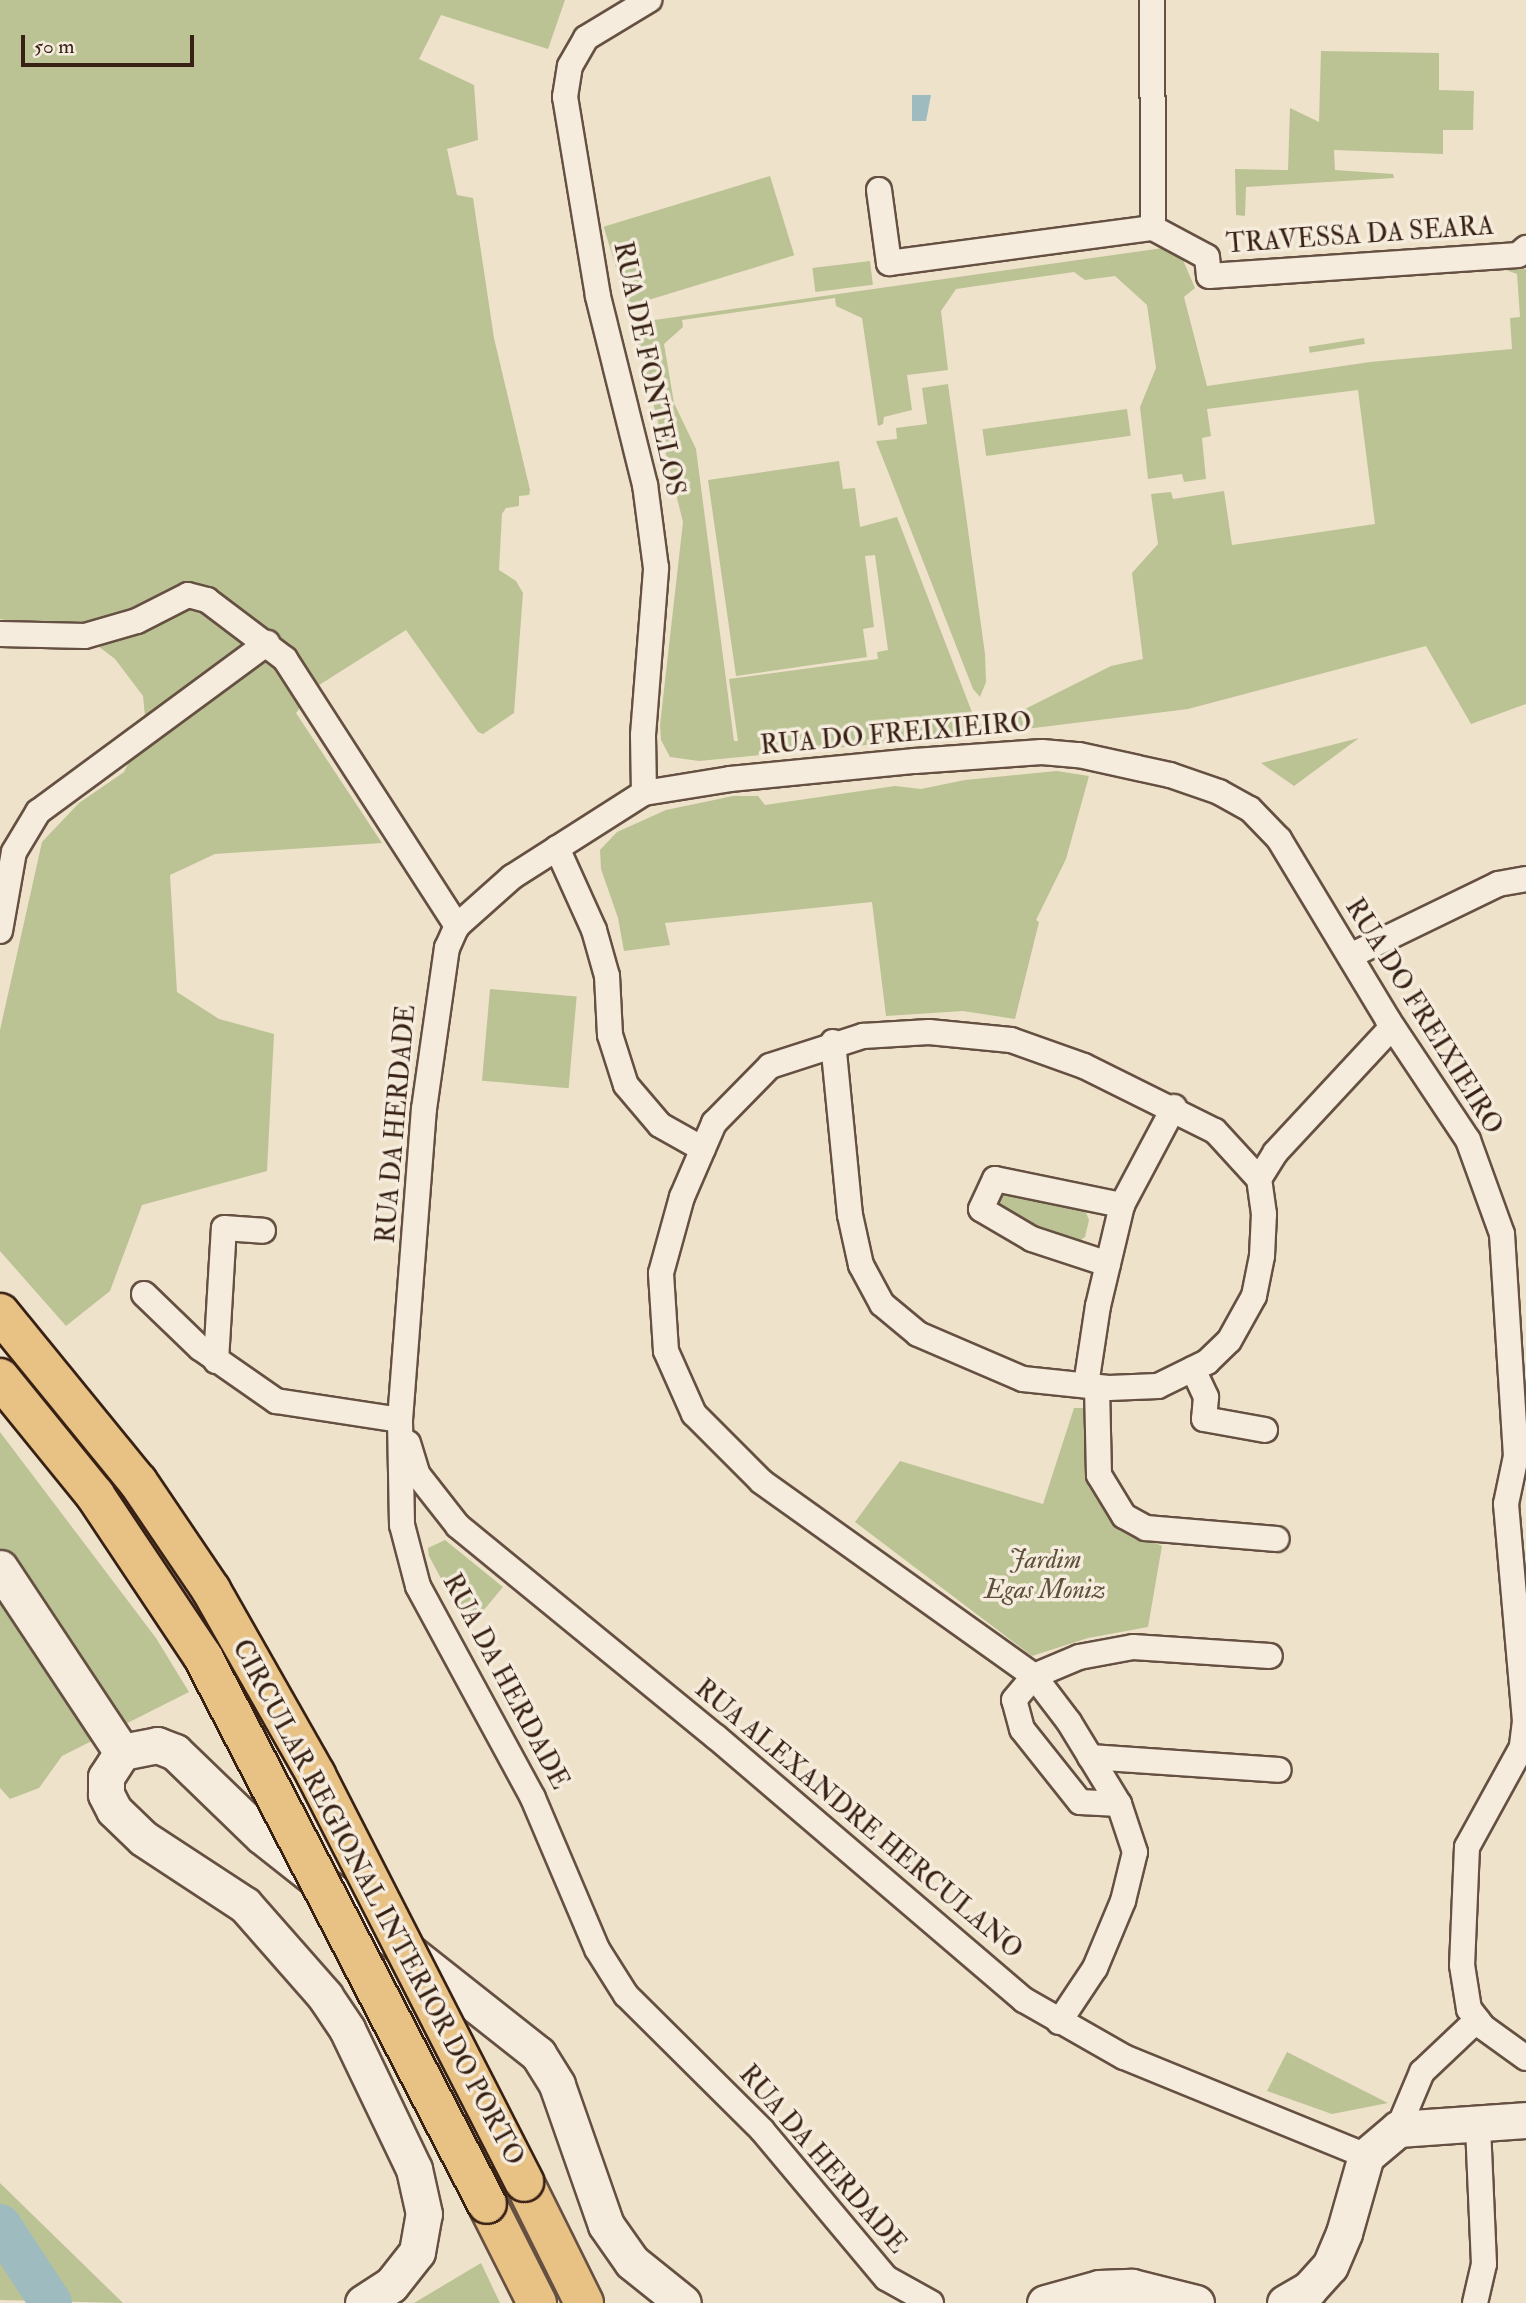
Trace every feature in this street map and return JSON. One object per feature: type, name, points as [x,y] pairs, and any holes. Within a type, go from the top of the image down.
[{"type":"highway","name":"CIRCULAR REGIONAL INTERIOR DO PORTO","points":[[0,1313],[138,1482],[211,1590],[316,1775],[583,2303]]},
{"type":"highway","name":"CIRCULAR REGIONAL INTERIOR DO PORTO","points":[[0,1378],[103,1506],[203,1657],[537,2303]]},
{"type":"street","name":"RUA DE FONTELOS","points":[[644,793],[644,732],[656,568],[645,485],[598,296],[565,97],[570,66],[605,10],[649,0]]},
{"type":"street","points":[[879,190],[889,263],[1153,228],[1152,0]]},
{"type":"street","name":"TRAVESSA DA SEARA","points":[[1153,228],[1207,257],[1209,276],[1518,255],[1526,247]]},
{"type":"street","points":[[0,634],[85,636],[137,621],[188,595],[206,600],[267,643],[293,670],[457,926],[512,877],[644,793]]},
{"type":"street","points":[[0,930],[14,852],[38,812],[267,643]]},
{"type":"street","name":"RUA DO FREIXIEIRO","points":[[644,793],[730,779],[1042,752],[1148,769],[1219,792],[1250,809],[1279,839],[1392,1027],[1468,1140],[1502,1234],[1521,1454],[1506,1504],[1524,1721],[1522,1747],[1467,1847],[1462,1872],[1463,1988],[1469,2009],[1478,2020],[1526,2058]]},
{"type":"street","points":[[557,848],[594,930],[607,976],[610,1035],[626,1085],[660,1125],[703,1149]]},
{"type":"street","points":[[1350,956],[1498,884],[1526,879]]},
{"type":"street","name":"RUA DA HERDADE","points":[[457,926],[441,975],[424,1109],[400,1419],[402,1525],[418,1586],[533,1798],[597,1949],[626,1995],[762,2130],[886,2278],[932,2303]]},
{"type":"street","points":[[1259,1179],[1275,1153],[1392,1027]]},
{"type":"street","points":[[833,1042],[850,1215],[861,1265],[882,1304],[918,1334],[1023,1379],[1091,1386],[1158,1385],[1193,1368],[1229,1341],[1254,1296],[1264,1214],[1259,1179],[1214,1131],[1174,1107],[1084,1066],[1011,1040],[929,1032],[833,1042],[770,1066],[714,1123],[682,1197],[661,1273],[666,1351],[694,1414],[761,1481],[1034,1676],[1090,1756],[1119,1804],[1135,1852],[1123,1901],[1095,1968],[1059,2022]]},
{"type":"street","points":[[1174,1107],[1122,1205],[1108,1264],[1091,1386],[1099,1475],[1124,1516],[1146,1528],[1278,1539]]},
{"type":"street","points":[[1108,1264],[1032,1239],[981,1209],[995,1179],[1122,1205]]},
{"type":"street","points":[[216,1361],[224,1228],[263,1231]]},
{"type":"street","points":[[144,1294],[216,1361],[276,1401],[400,1419]]},
{"type":"street","points":[[1193,1368],[1206,1397],[1204,1419],[1265,1430]]},
{"type":"street","name":"RUA ALEXANDRE HERCULANO","points":[[400,1419],[418,1475],[458,1526],[716,1737],[1024,2000],[1059,2022],[1136,2062],[1366,2156]]},
{"type":"street","points":[[0,1568],[122,1752]]},
{"type":"street","points":[[1119,1804],[1080,1801],[1022,1729],[1014,1700],[1034,1676],[1079,1657],[1133,1647],[1270,1656]]},
{"type":"street","points":[[363,2303],[391,2285],[417,2252],[424,2214],[414,2169],[347,2029],[325,1996],[245,1905],[143,1838],[114,1810],[106,1794],[106,1777],[122,1752],[157,1745],[175,1752],[262,1836],[538,2054],[557,2085],[606,2225],[632,2262],[682,2303]]},
{"type":"street","points":[[1090,1756],[1279,1770]]},
{"type":"street","points":[[1285,2303],[1308,2289],[1329,2266],[1345,2232],[1366,2156],[1398,2129],[1422,2072],[1478,2020]]},
{"type":"street","points":[[1398,2129],[1526,2120]]},
{"type":"street","points":[[1475,2303],[1484,2264],[1478,2124]]},
{"type":"street","points":[[1329,2266],[1334,2303]]},
{"type":"street","points":[[1045,2303],[1099,2288],[1132,2287],[1196,2303]]},
{"type":"green space","points":[[0,0],[565,0],[548,49],[441,15],[419,59],[474,85],[478,140],[447,149],[457,195],[473,198],[494,338],[530,490],[529,495],[519,496],[519,506],[506,508],[502,514],[499,570],[516,581],[523,593],[514,713],[483,734],[478,732],[406,630],[316,687],[296,713],[382,843],[215,854],[170,875],[177,992],[219,1019],[274,1034],[267,1171],[142,1205],[110,1291],[66,1326],[0,1251],[0,1030],[42,842],[79,803],[124,772],[146,727],[143,696],[115,659],[85,636],[0,619]]},
{"type":"green space","points":[[1321,51],[1439,53],[1439,90],[1474,91],[1473,130],[1443,130],[1443,154],[1334,150],[1335,170],[1393,174],[1394,178],[1246,187],[1245,216],[1236,215],[1235,169],[1288,170],[1290,108],[1319,122]]},
{"type":"green space","points":[[770,176],[794,255],[628,306],[604,227]]},
{"type":"green space","points":[[1170,247],[1183,260],[1195,288],[1184,297],[1207,386],[1370,362],[1512,349],[1510,318],[1520,317],[1517,274],[1506,270],[1526,269],[1526,704],[1471,724],[1426,646],[1188,709],[1002,732],[1023,710],[1111,666],[1143,659],[1132,573],[1158,544],[1151,494],[1171,492],[1173,499],[1224,491],[1232,545],[1375,524],[1358,390],[1207,409],[1211,436],[1202,438],[1206,479],[1184,482],[1182,474],[1148,479],[1140,407],[1156,368],[1147,305],[1115,276],[1085,280],[1074,272],[956,289],[941,311],[948,370],[907,375],[912,410],[884,417],[883,424],[878,426],[862,318],[836,306],[835,298],[682,320],[683,327],[664,344],[674,403],[696,449],[734,741],[738,741],[729,679],[878,659],[877,652],[888,650],[875,555],[865,556],[874,627],[863,629],[867,657],[736,676],[708,480],[839,461],[843,489],[855,488],[860,527],[897,517],[975,720],[991,733],[699,761],[670,757],[661,740],[660,725],[683,522],[633,323]]},
{"type":"green space","points":[[870,261],[873,285],[815,292],[812,268]]},
{"type":"green space","points":[[1364,338],[1365,344],[1310,353],[1309,347]]},
{"type":"green space","points":[[948,384],[985,654],[986,682],[980,697],[973,689],[876,441],[897,439],[896,428],[927,424],[922,388]]},
{"type":"green space","points":[[1127,409],[1131,436],[986,456],[982,429]]},
{"type":"green space","points":[[1359,738],[1294,786],[1261,763]]},
{"type":"green space","points":[[1057,771],[1089,776],[1066,859],[1036,920],[1039,922],[1015,1019],[963,1011],[886,1016],[872,902],[665,923],[670,945],[624,951],[618,918],[601,869],[600,850],[617,832],[666,810],[733,796],[758,796],[765,805],[895,786],[921,789],[965,780]]},
{"type":"green space","points":[[490,989],[577,997],[569,1088],[482,1081]]},
{"type":"green space","points":[[1003,1191],[1085,1210],[1089,1220],[1085,1237],[1075,1244],[1004,1215],[999,1205]]},
{"type":"green space","name":"Jardim Egas Moniz","points":[[1074,1408],[1085,1408],[1087,1471],[1096,1499],[1123,1529],[1162,1546],[1148,1627],[1088,1638],[1032,1656],[855,1522],[900,1461],[1043,1504]]},
{"type":"green space","points":[[0,1432],[156,1638],[189,1692],[62,1756],[39,1788],[10,1799],[0,1788]]},
{"type":"green space","points":[[445,1540],[503,1587],[468,1629],[429,1556],[428,1548]]},
{"type":"green space","points":[[1287,2052],[1388,2103],[1332,2114],[1267,2091]]},
{"type":"green space","points":[[0,2183],[123,2303],[0,2300]]},
{"type":"green space","points":[[481,2263],[500,2303],[414,2303]]},
{"type":"water","points":[[912,95],[931,95],[926,121],[912,121]]},
{"type":"waterway","points":[[0,2225],[51,2303]]}]
